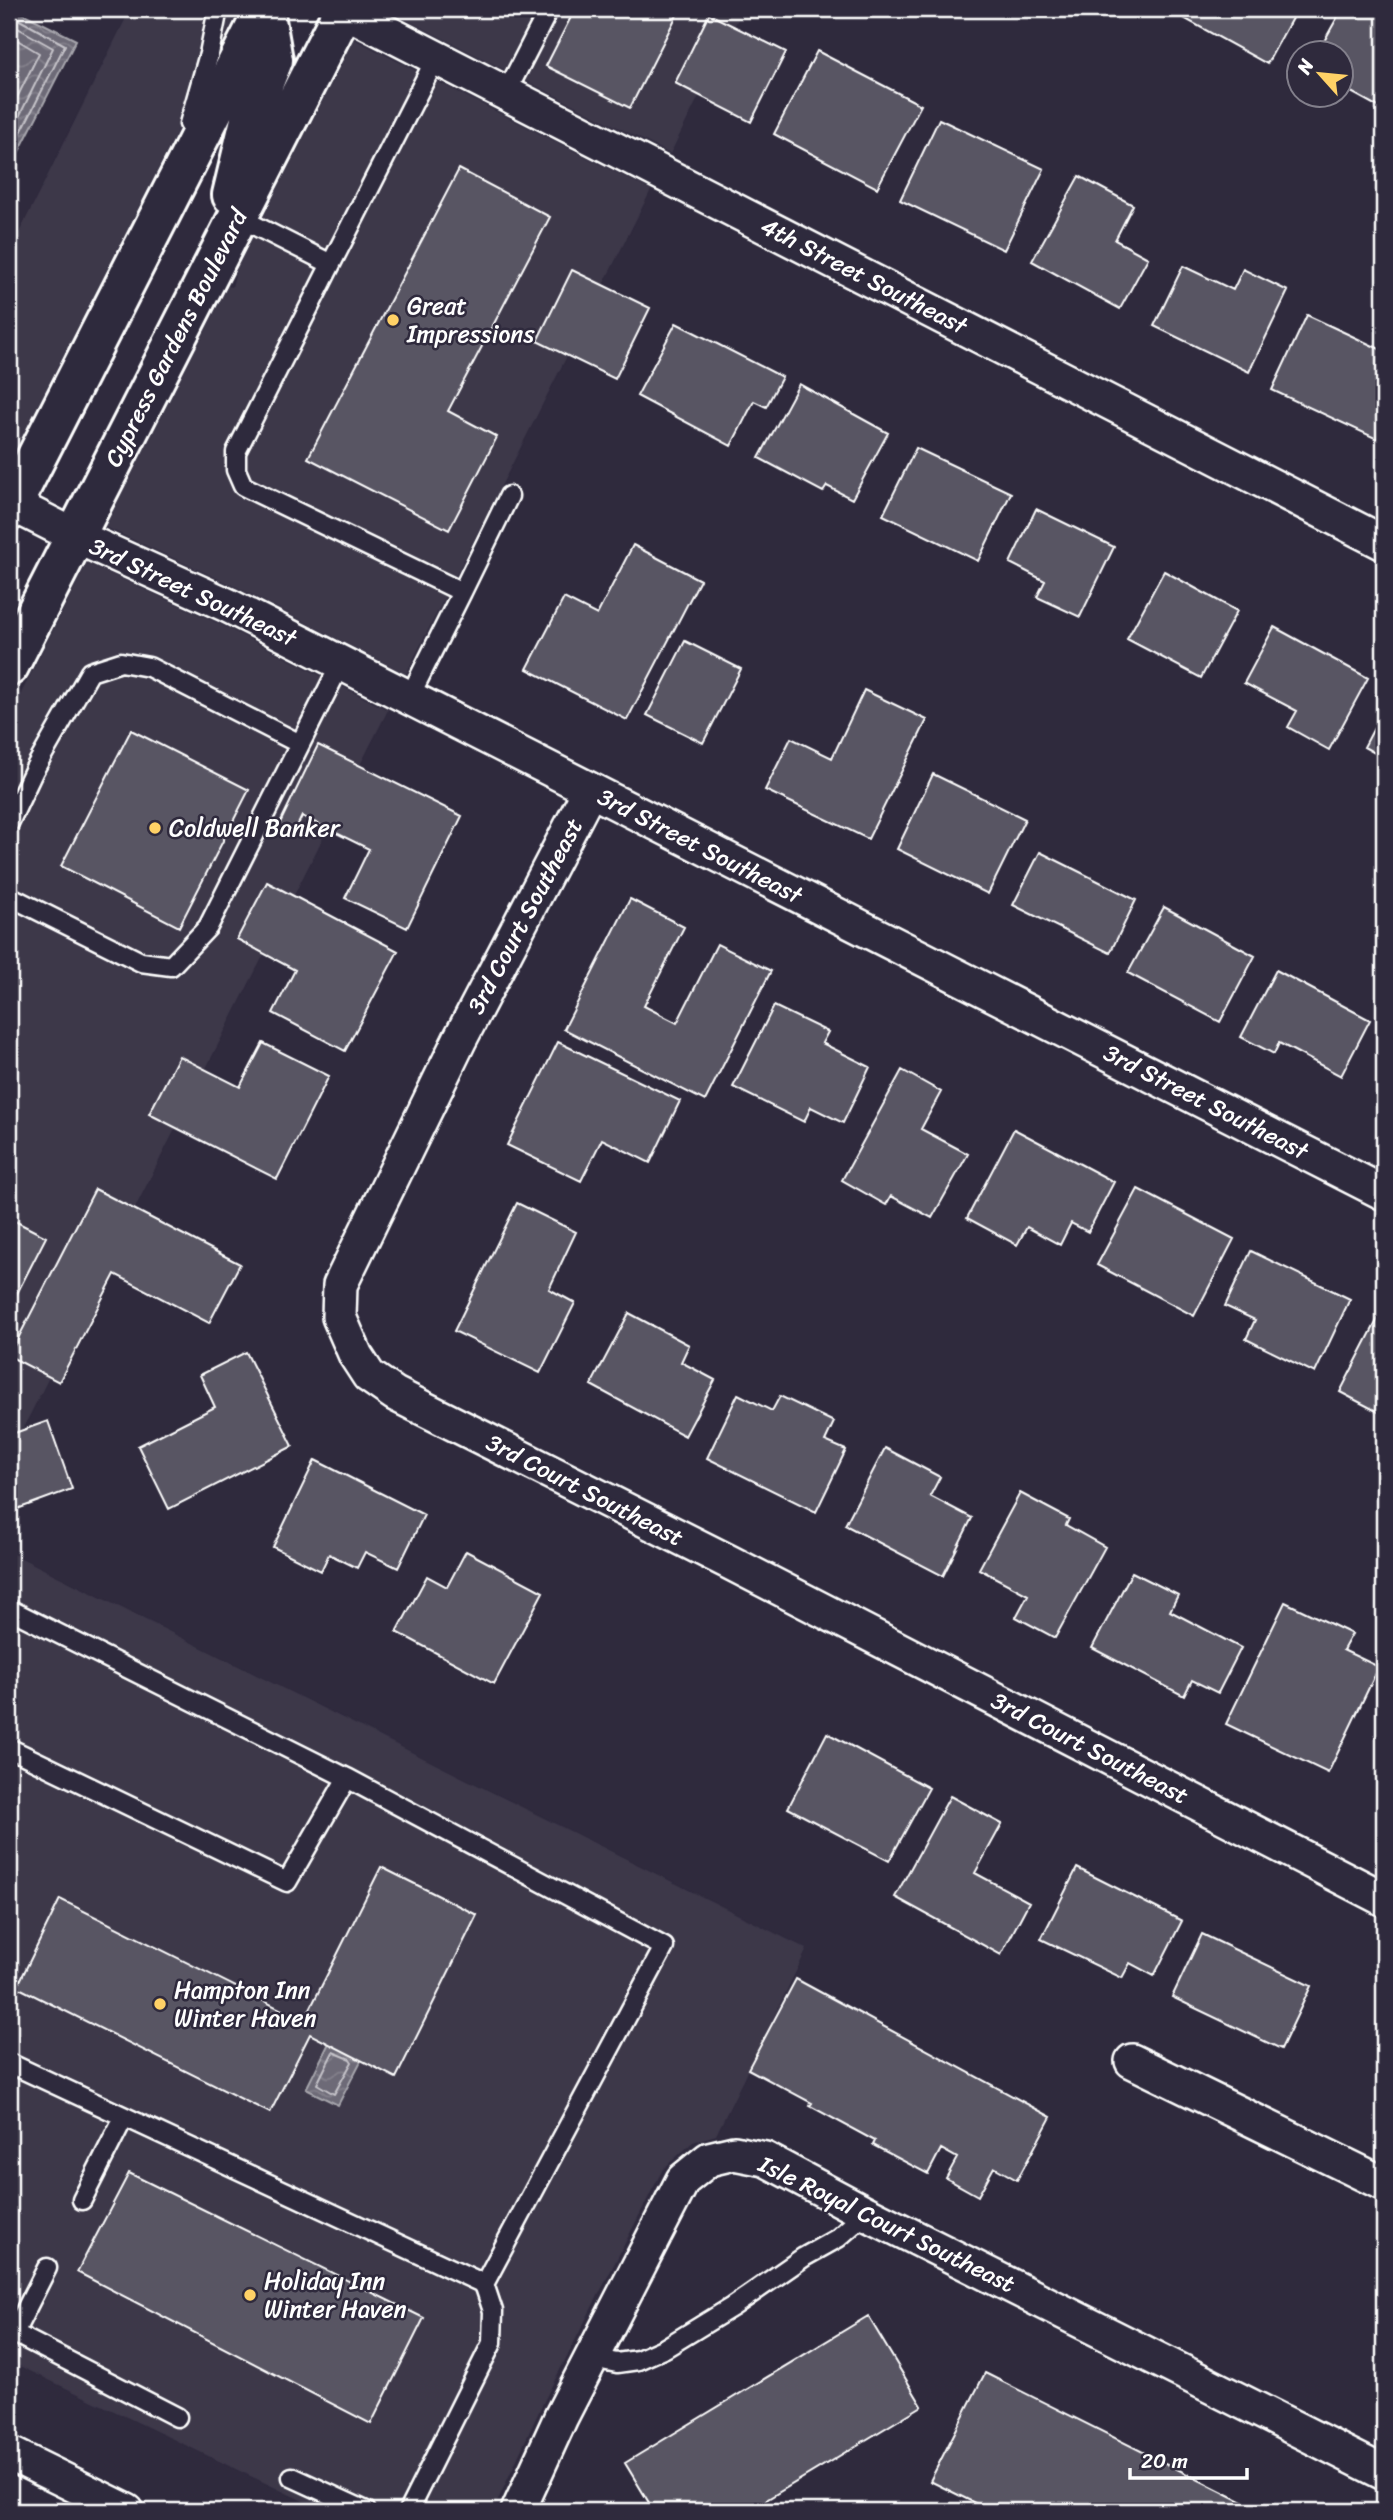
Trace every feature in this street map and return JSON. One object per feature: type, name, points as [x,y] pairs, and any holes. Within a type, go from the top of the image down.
[{"type":"main road","points":[[10,506],[264,9]]},
{"type":"main road","points":[[215,262],[252,112],[273,60],[264,9]]},
{"type":"main road","name":"Cypress Gardens Boulevard","points":[[9,666],[343,9]]},
{"type":"street","name":"4th Street Southeast","points":[[343,9],[1384,542]]},
{"type":"street","name":"3rd Street Southeast","points":[[10,506],[202,593],[1384,1194]]},
{"type":"street","name":"3rd Court Southeast","points":[[590,790],[460,1039],[340,1285],[340,1317],[356,1356],[369,1376],[395,1394],[729,1562],[1384,1899]]},
{"type":"street","points":[[1132,2061],[1384,2184]]},
{"type":"street","name":"Isle Royal Court Southeast","points":[[518,2511],[683,2180],[709,2159],[734,2152],[765,2159],[866,2213],[1384,2473]]},
{"type":"street","points":[[9,2453],[127,2511]]},
{"type":"lane","points":[[145,245],[200,89],[218,9]]},
{"type":"lane","points":[[506,93],[548,9]]},
{"type":"lane","points":[[436,58],[236,452],[236,470],[243,486],[462,592]]},
{"type":"lane","points":[[237,217],[331,264]]},
{"type":"lane","points":[[409,698],[509,496]]},
{"type":"lane","points":[[9,823],[34,770],[90,672],[121,662],[149,667],[300,744]]},
{"type":"lane","points":[[9,896],[141,962],[171,966],[208,927],[341,663]]},
{"type":"lane","points":[[9,1609],[347,1778],[664,1947],[484,2284],[493,2311],[492,2343],[408,2511]]},
{"type":"lane","points":[[9,1748],[287,1882],[347,1778]]},
{"type":"lane","points":[[9,2063],[484,2284]]},
{"type":"lane","points":[[82,2200],[124,2117]]},
{"type":"lane","points":[[592,2358],[617,2363],[638,2360],[665,2348],[732,2307],[804,2257],[838,2238],[866,2213]]},
{"type":"lane","points":[[47,2267],[11,2332],[177,2417]]},
{"type":"lane","points":[[292,2477],[366,2511]]},
{"type":"shaded area","points":[[123,9],[239,10],[9,462],[9,253],[129,12]]},
{"type":"shaded area","points":[[385,9],[743,9],[670,154]]},
{"type":"shaded area","points":[[354,39],[651,190],[406,674],[236,587],[105,527],[228,286],[232,287],[236,270]]},
{"type":"shaded area","points":[[87,563],[218,623],[388,710],[9,1456],[9,717]]},
{"type":"shaded area","points":[[9,1552],[807,1949],[716,2135],[693,2142],[663,2169],[541,2407],[493,2511],[324,2511],[9,2361]]},
{"type":"water","points":[[9,9],[76,40],[9,171]]},
{"type":"water","points":[[330,2041],[363,2057],[338,2105],[306,2089]]},
{"type":"building","points":[[575,9],[680,9],[630,108],[546,66]]},
{"type":"building","points":[[1297,9],[1267,64],[1171,11]]},
{"type":"building","points":[[1342,9],[1372,9],[1384,15],[1384,110],[1354,94],[1354,38],[1326,38]]},
{"type":"building","points":[[709,14],[786,52],[751,122],[675,83]]},
{"type":"building","points":[[817,51],[921,105],[877,188],[774,134]]},
{"type":"building","points":[[939,119],[1044,169],[1004,250],[900,200]]},
{"type":"building","points":[[459,169],[550,217],[448,411],[497,437],[449,530],[308,458]]},
{"type":"building","points":[[1079,176],[1133,205],[1115,240],[1148,258],[1120,309],[1032,261]]},
{"type":"building","points":[[1183,266],[1233,290],[1243,269],[1288,291],[1249,372],[1154,326]]},
{"type":"building","points":[[572,270],[650,308],[615,379],[537,341]]},
{"type":"building","points":[[1307,315],[1384,351],[1384,423],[1377,439],[1272,390]]},
{"type":"building","points":[[676,323],[782,377],[766,407],[754,401],[731,446],[637,396]]},
{"type":"building","points":[[799,384],[888,433],[852,499],[827,486],[823,492],[759,458]]},
{"type":"building","points":[[916,448],[1011,493],[978,561],[883,515]]},
{"type":"building","points":[[1036,509],[1114,547],[1080,617],[1037,597],[1045,581],[1010,563]]},
{"type":"building","points":[[633,545],[700,580],[627,720],[527,669],[564,598],[597,615]]},
{"type":"building","points":[[1164,571],[1237,611],[1201,678],[1127,639]]},
{"type":"building","points":[[1274,627],[1368,678],[1329,750],[1288,727],[1297,711],[1244,683]]},
{"type":"building","points":[[685,641],[741,669],[703,743],[647,715]]},
{"type":"building","points":[[864,690],[927,720],[868,839],[765,790],[791,738],[832,758]]},
{"type":"building","points":[[1384,709],[1384,758],[1364,747]]},
{"type":"building","name":"Coldwell Banker","points":[[131,730],[249,790],[179,927],[61,866]]},
{"type":"building","points":[[318,745],[462,816],[407,928],[345,898],[369,849],[302,816],[293,835],[278,827]]},
{"type":"building","points":[[1384,758],[1384,777],[1376,773]]},
{"type":"building","points":[[933,774],[1025,819],[988,894],[897,849]]},
{"type":"building","points":[[1040,852],[1136,900],[1110,953],[1013,905]]},
{"type":"building","points":[[267,882],[398,951],[345,1051],[273,1013],[295,970],[237,939]]},
{"type":"building","points":[[630,899],[684,927],[644,1006],[677,1023],[717,944],[771,971],[705,1101],[564,1029]]},
{"type":"building","points":[[1164,907],[1255,956],[1220,1022],[1128,973]]},
{"type":"building","points":[[1276,970],[1370,1020],[1341,1076],[1279,1043],[1274,1054],[1241,1037]]},
{"type":"building","points":[[774,1006],[828,1032],[822,1043],[870,1067],[843,1123],[811,1107],[804,1122],[733,1087]]},
{"type":"building","points":[[558,1042],[680,1101],[650,1163],[602,1139],[581,1181],[507,1145]]},
{"type":"building","points":[[263,1043],[329,1076],[277,1179],[149,1114],[179,1056],[240,1087]]},
{"type":"building","points":[[902,1070],[941,1092],[921,1129],[968,1154],[932,1218],[891,1196],[886,1205],[842,1180]]},
{"type":"building","points":[[1014,1129],[1114,1182],[1088,1232],[1071,1223],[1060,1245],[1027,1227],[1017,1245],[967,1218]]},
{"type":"building","points":[[95,1189],[240,1264],[209,1323],[115,1274],[59,1382],[9,1356]]},
{"type":"building","points":[[1138,1189],[1234,1239],[1194,1316],[1097,1265]]},
{"type":"building","points":[[517,1203],[576,1232],[549,1289],[575,1303],[540,1373],[454,1331]]},
{"type":"building","points":[[9,1218],[46,1237],[9,1309]]},
{"type":"building","points":[[1251,1251],[1350,1299],[1315,1373],[1246,1339],[1255,1320],[1225,1306]]},
{"type":"building","points":[[1384,1310],[1384,1415],[1340,1392]]},
{"type":"building","points":[[629,1313],[689,1345],[681,1362],[715,1380],[685,1436],[591,1385]]},
{"type":"building","points":[[246,1352],[293,1446],[169,1509],[138,1446],[215,1407],[200,1375]]},
{"type":"building","points":[[738,1394],[772,1411],[780,1396],[834,1422],[825,1441],[846,1450],[816,1512],[707,1458]]},
{"type":"building","points":[[48,1421],[72,1489],[9,1512],[9,1435]]},
{"type":"building","points":[[885,1448],[940,1477],[930,1496],[972,1518],[943,1576],[845,1525]]},
{"type":"building","points":[[315,1460],[424,1515],[398,1568],[365,1552],[357,1568],[329,1554],[321,1571],[273,1547]]},
{"type":"building","points":[[1020,1493],[1069,1519],[1066,1525],[1105,1547],[1055,1638],[1016,1617],[1028,1595],[979,1569]]},
{"type":"building","points":[[466,1551],[543,1592],[494,1684],[397,1632],[427,1576],[447,1587]]},
{"type":"building","points":[[1132,1572],[1178,1595],[1170,1611],[1241,1648],[1218,1693],[1192,1680],[1184,1696],[1092,1648]]},
{"type":"building","points":[[1285,1602],[1352,1634],[1343,1650],[1379,1667],[1328,1773],[1226,1724]]},
{"type":"building","points":[[827,1733],[929,1788],[889,1861],[788,1808]]},
{"type":"building","points":[[950,1796],[1002,1824],[975,1873],[1029,1902],[1001,1955],[895,1897]]},
{"type":"building","name":"Hampton Inn Winter Haven","points":[[381,1867],[477,1915],[396,2078],[310,2034],[270,2113],[17,1987],[60,1899],[304,2021]]},
{"type":"building","points":[[1077,1868],[1182,1921],[1154,1976],[1130,1963],[1122,1978],[1041,1939]]},
{"type":"building","points":[[1202,1934],[1311,1986],[1281,2049],[1172,1997]]},
{"type":"building","points":[[796,1979],[1051,2117],[1017,2180],[994,2167],[978,2196],[946,2178],[957,2158],[941,2149],[928,2174],[873,2145],[875,2141],[810,2106],[812,2103],[748,2069]]},
{"type":"building","name":"Holiday Inn Winter Haven","points":[[129,2173],[424,2318],[371,2424],[77,2272]]},
{"type":"building","points":[[868,2316],[922,2406],[748,2511],[654,2511],[625,2463]]},
{"type":"building","points":[[985,2373],[1251,2506],[1248,2511],[991,2511],[930,2481]]},
{"type":"place","name":"Great Impressions","points":[[393,320]]},
{"type":"place","name":"Coldwell Banker","points":[[155,828]]},
{"type":"place","name":"Hampton Inn Winter Haven","points":[[160,2004]]},
{"type":"place","name":"Holiday Inn Winter Haven","points":[[250,2295]]}]
